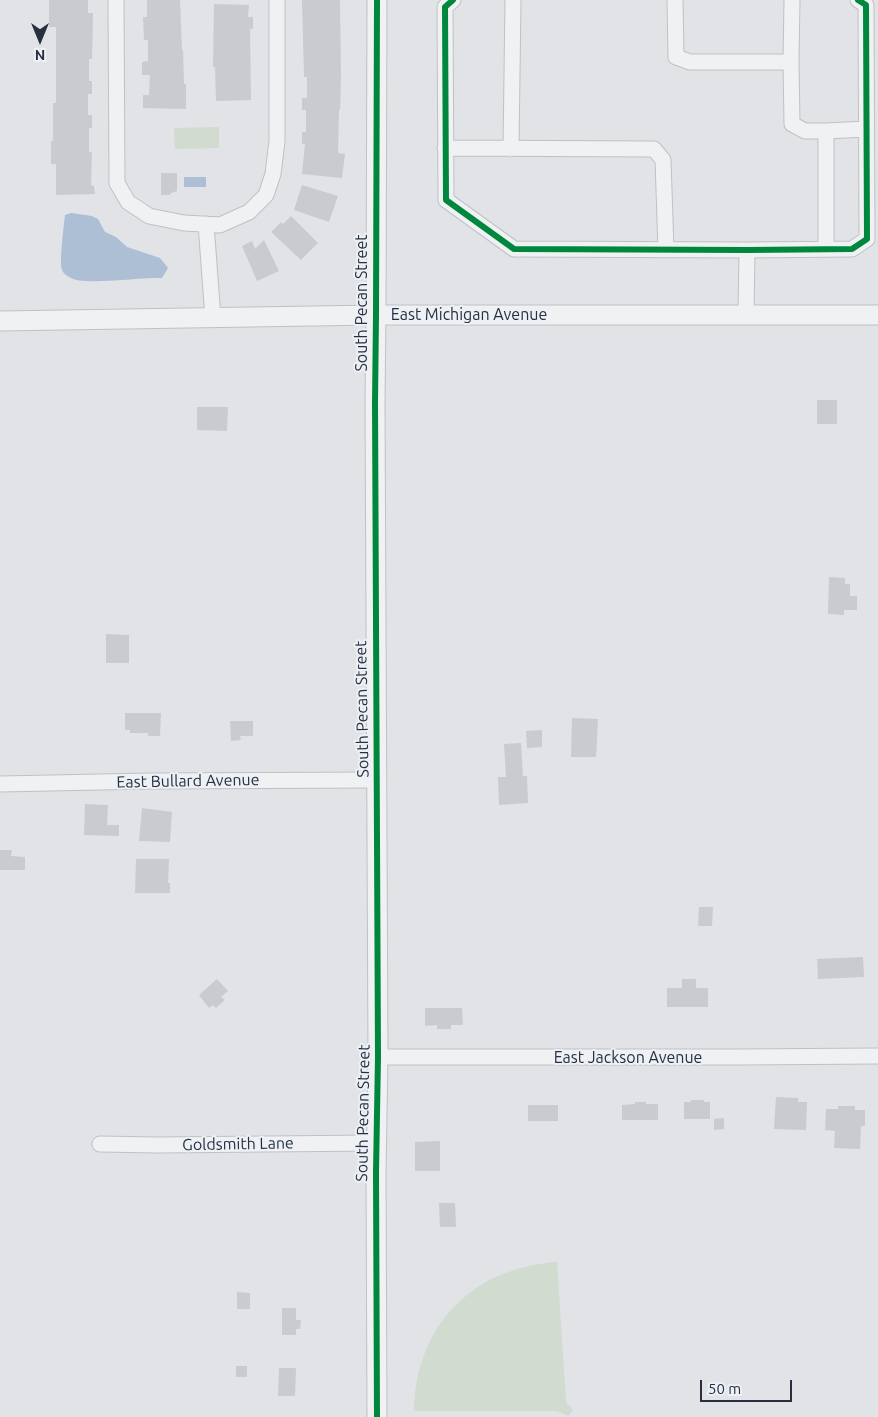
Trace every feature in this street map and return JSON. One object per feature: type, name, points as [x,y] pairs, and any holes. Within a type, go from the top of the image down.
[{"type":"street","points":[[116,0],[117,183],[128,202],[149,216],[184,223],[206,224],[220,224],[249,212],[266,195],[274,174],[277,141],[277,0]]},
{"type":"street","name":"South Pecan Street","points":[[377,0],[375,403],[378,1057],[376,1143],[377,1417]]},
{"type":"street","points":[[453,0],[445,6],[446,200],[514,249],[666,250],[852,249],[867,239],[866,5],[858,0]]},
{"type":"street","points":[[511,148],[513,0]]},
{"type":"street","points":[[675,0],[676,57],[690,62],[791,62]]},
{"type":"street","points":[[792,0],[792,124],[805,131],[866,129]]},
{"type":"street","points":[[826,131],[826,249]]},
{"type":"street","points":[[445,148],[654,149],[663,160],[666,250]]},
{"type":"street","points":[[206,224],[213,318]]},
{"type":"street","points":[[746,315],[747,250]]},
{"type":"street","name":"East Michigan Avenue","points":[[0,321],[376,315],[878,314]]},
{"type":"street","name":"East Bullard Avenue","points":[[0,784],[376,780]]},
{"type":"street","name":"East Jackson Avenue","points":[[378,1057],[681,1058],[878,1056]]},
{"type":"street","name":"Goldsmith Lane","points":[[100,1144],[376,1143]]},
{"type":"shaded area","points":[[219,127],[219,148],[175,149],[174,128]]},
{"type":"shaded area","points":[[557,1262],[566,1402],[573,1410],[568,1416],[557,1411],[414,1411],[417,1380],[425,1353],[437,1328],[454,1307],[474,1289],[499,1276],[526,1267]]},
{"type":"water","points":[[184,177],[206,177],[206,187],[184,187]]},
{"type":"water","points":[[71,213],[92,216],[98,219],[105,232],[116,237],[127,247],[160,258],[168,268],[162,278],[86,281],[76,280],[66,275],[61,266],[62,243],[65,215]]},
{"type":"building","points":[[49,0],[88,0],[88,13],[93,13],[92,59],[89,59],[89,81],[92,81],[92,94],[88,94],[88,115],[92,115],[92,128],[89,128],[89,152],[92,152],[91,185],[94,186],[95,194],[56,195],[56,164],[51,164],[51,141],[53,141],[53,103],[56,103],[56,27],[49,27]]},
{"type":"building","points":[[147,0],[180,0],[186,109],[143,108],[143,95],[149,95],[150,75],[142,75],[142,62],[148,61],[148,40],[144,40],[143,17],[147,17]]},
{"type":"building","points":[[302,0],[340,0],[341,77],[338,153],[345,154],[342,178],[302,174],[305,144],[302,144],[302,132],[306,132],[306,110],[302,110],[302,98],[307,98],[307,77],[304,77]]},
{"type":"building","points":[[214,4],[249,5],[248,17],[253,17],[253,29],[250,29],[251,100],[216,101],[215,67],[213,67]]},
{"type":"building","points":[[161,173],[177,173],[177,191],[170,195],[161,195]]},
{"type":"building","points":[[302,185],[338,196],[329,222],[294,210]]},
{"type":"building","points":[[291,216],[318,243],[301,260],[271,232],[281,222],[283,224]]},
{"type":"building","points":[[264,240],[279,271],[257,281],[242,246],[252,241],[255,249]]},
{"type":"building","points":[[817,400],[837,400],[837,424],[817,424]]},
{"type":"building","points":[[197,407],[228,407],[227,431],[197,430]]},
{"type":"building","points":[[829,577],[845,578],[845,584],[850,584],[850,596],[857,596],[857,610],[844,610],[844,615],[828,614]]},
{"type":"building","points":[[106,634],[129,635],[129,663],[106,663]]},
{"type":"building","points":[[125,713],[161,713],[160,736],[148,736],[148,733],[130,733],[130,730],[125,730]]},
{"type":"building","points":[[572,718],[598,719],[596,757],[571,757]]},
{"type":"building","points":[[230,721],[253,721],[253,736],[240,736],[241,740],[231,741]]},
{"type":"building","points":[[542,730],[542,747],[527,748],[526,731]]},
{"type":"building","points":[[521,743],[523,776],[527,776],[528,803],[499,805],[498,777],[506,777],[504,744]]},
{"type":"building","points":[[85,804],[108,805],[107,825],[119,825],[119,836],[84,835]]},
{"type":"building","points":[[142,808],[172,812],[170,842],[139,841]]},
{"type":"building","points":[[0,850],[12,850],[11,856],[25,857],[25,870],[0,870]]},
{"type":"building","points":[[136,859],[169,859],[168,883],[170,883],[170,893],[135,893]]},
{"type":"building","points":[[699,907],[713,907],[712,926],[698,926]]},
{"type":"building","points":[[863,957],[864,977],[818,979],[817,959]]},
{"type":"building","points":[[217,979],[228,991],[221,997],[225,1000],[216,1008],[213,1005],[209,1008],[199,995]]},
{"type":"building","points":[[682,979],[696,979],[696,988],[708,988],[708,1007],[667,1007],[667,988],[682,988]]},
{"type":"building","points":[[425,1008],[462,1008],[463,1025],[451,1025],[451,1029],[437,1029],[437,1025],[425,1026]]},
{"type":"building","points":[[776,1097],[798,1098],[798,1102],[807,1102],[806,1130],[774,1129]]},
{"type":"building","points":[[691,1100],[710,1102],[710,1119],[684,1119],[684,1102],[691,1102]]},
{"type":"building","points":[[635,1102],[658,1104],[658,1120],[622,1120],[622,1105],[635,1104]]},
{"type":"building","points":[[528,1105],[558,1105],[558,1121],[528,1121]]},
{"type":"building","points":[[838,1106],[855,1106],[855,1110],[865,1110],[865,1126],[861,1126],[860,1149],[834,1148],[835,1131],[825,1130],[826,1109],[838,1109]]},
{"type":"building","points":[[724,1118],[724,1129],[714,1130],[714,1119]]},
{"type":"building","points":[[440,1141],[440,1171],[415,1171],[415,1142]]},
{"type":"building","points":[[439,1203],[455,1203],[456,1227],[440,1227]]},
{"type":"building","points":[[237,1292],[250,1293],[250,1309],[237,1309]]},
{"type":"building","points":[[282,1308],[296,1308],[296,1320],[301,1320],[300,1329],[296,1329],[296,1335],[282,1335]]},
{"type":"building","points":[[236,1366],[247,1366],[247,1377],[236,1377]]},
{"type":"building","points":[[279,1368],[296,1368],[295,1396],[278,1396]]},
{"type":"cycle path","points":[[377,0],[375,403],[378,1057],[376,1172],[377,1417]]},
{"type":"cycle path","points":[[453,0],[445,7],[446,200],[514,249],[747,250],[852,249],[867,239],[866,5],[858,0]]}]
